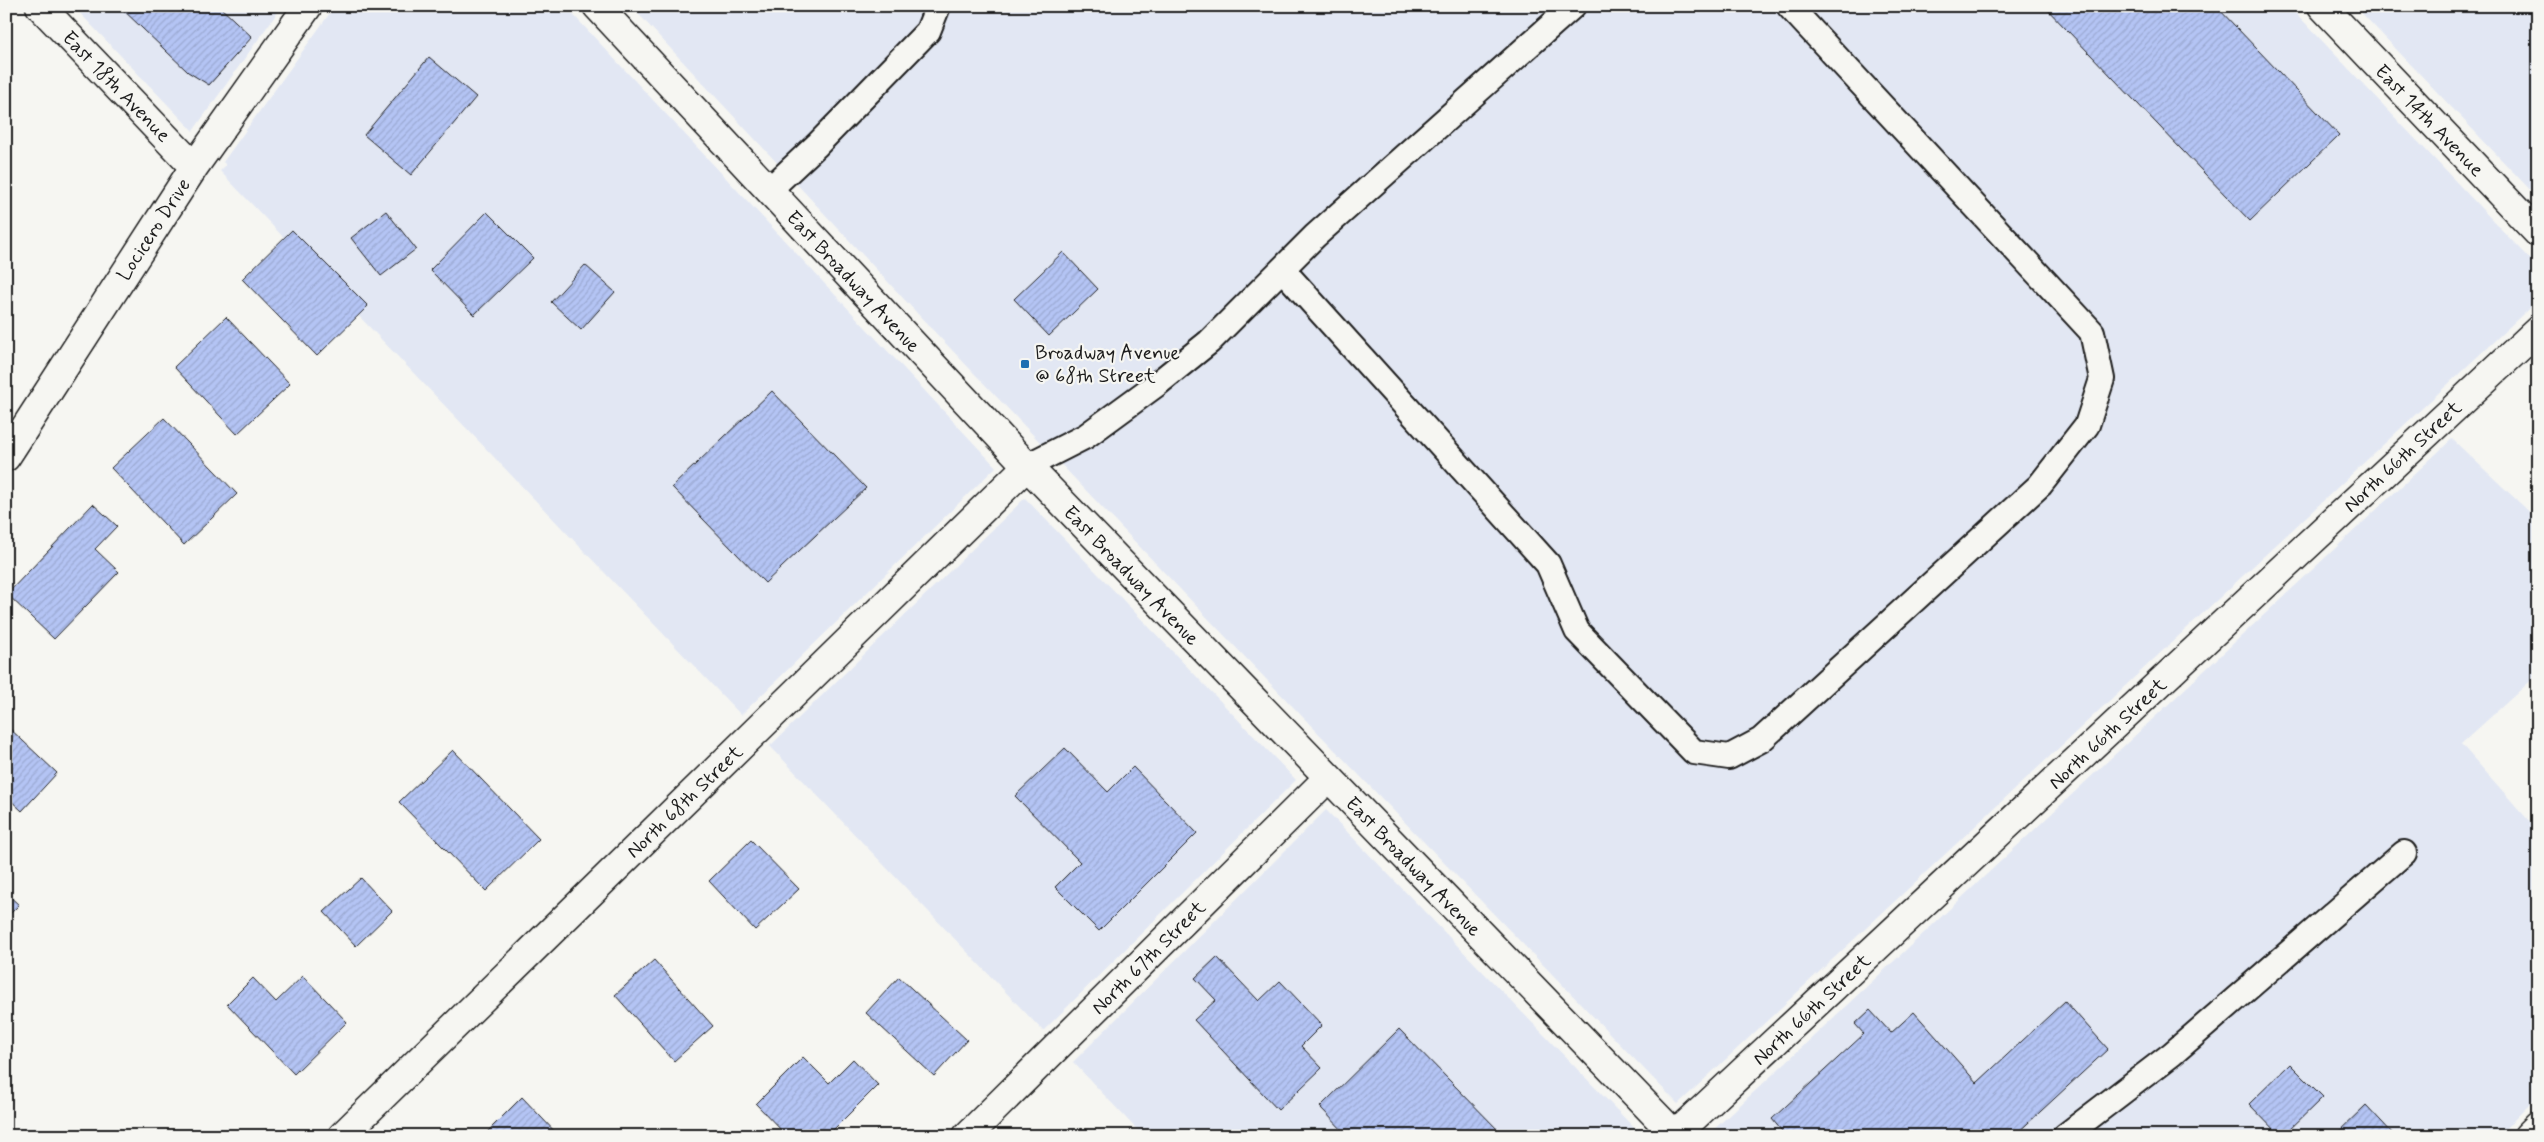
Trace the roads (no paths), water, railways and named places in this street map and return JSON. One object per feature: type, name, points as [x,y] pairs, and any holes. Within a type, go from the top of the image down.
[{"type":"street","name":"East 18th Avenue","points":[[40,6],[194,167]]},
{"type":"street","name":"Locicero Drive","points":[[6,457],[194,167],[308,6]]},
{"type":"street","name":"East Broadway Avenue","points":[[597,6],[1027,466],[1675,1136]]},
{"type":"street","name":"East 14th Avenue","points":[[2322,6],[2538,233]]},
{"type":"street","name":"North 66th Street","points":[[1675,1136],[2538,330]]},
{"type":"street","name":"North 68th Street","points":[[342,1136],[1027,466]]},
{"type":"street","name":"North 67th Street","points":[[967,1136],[1328,778]]},
{"type":"street","points":[[2528,1136],[2538,1126]]},
{"type":"lane","points":[[769,190],[817,145],[928,31],[938,6]]},
{"type":"lane","points":[[1027,466],[1086,436],[1157,384],[1216,336],[1315,236],[1573,6]]},
{"type":"lane","points":[[1282,269],[1548,564],[1577,631],[1694,752],[1729,757],[1761,740],[2040,485],[2087,425],[2102,379],[2092,332],[1789,6]]},
{"type":"lane","points":[[2065,1136],[2172,1054],[2404,853]]},
{"type":"place","name":"Broadway Avenue @ 68th Street","points":[[1025,364]]}]
